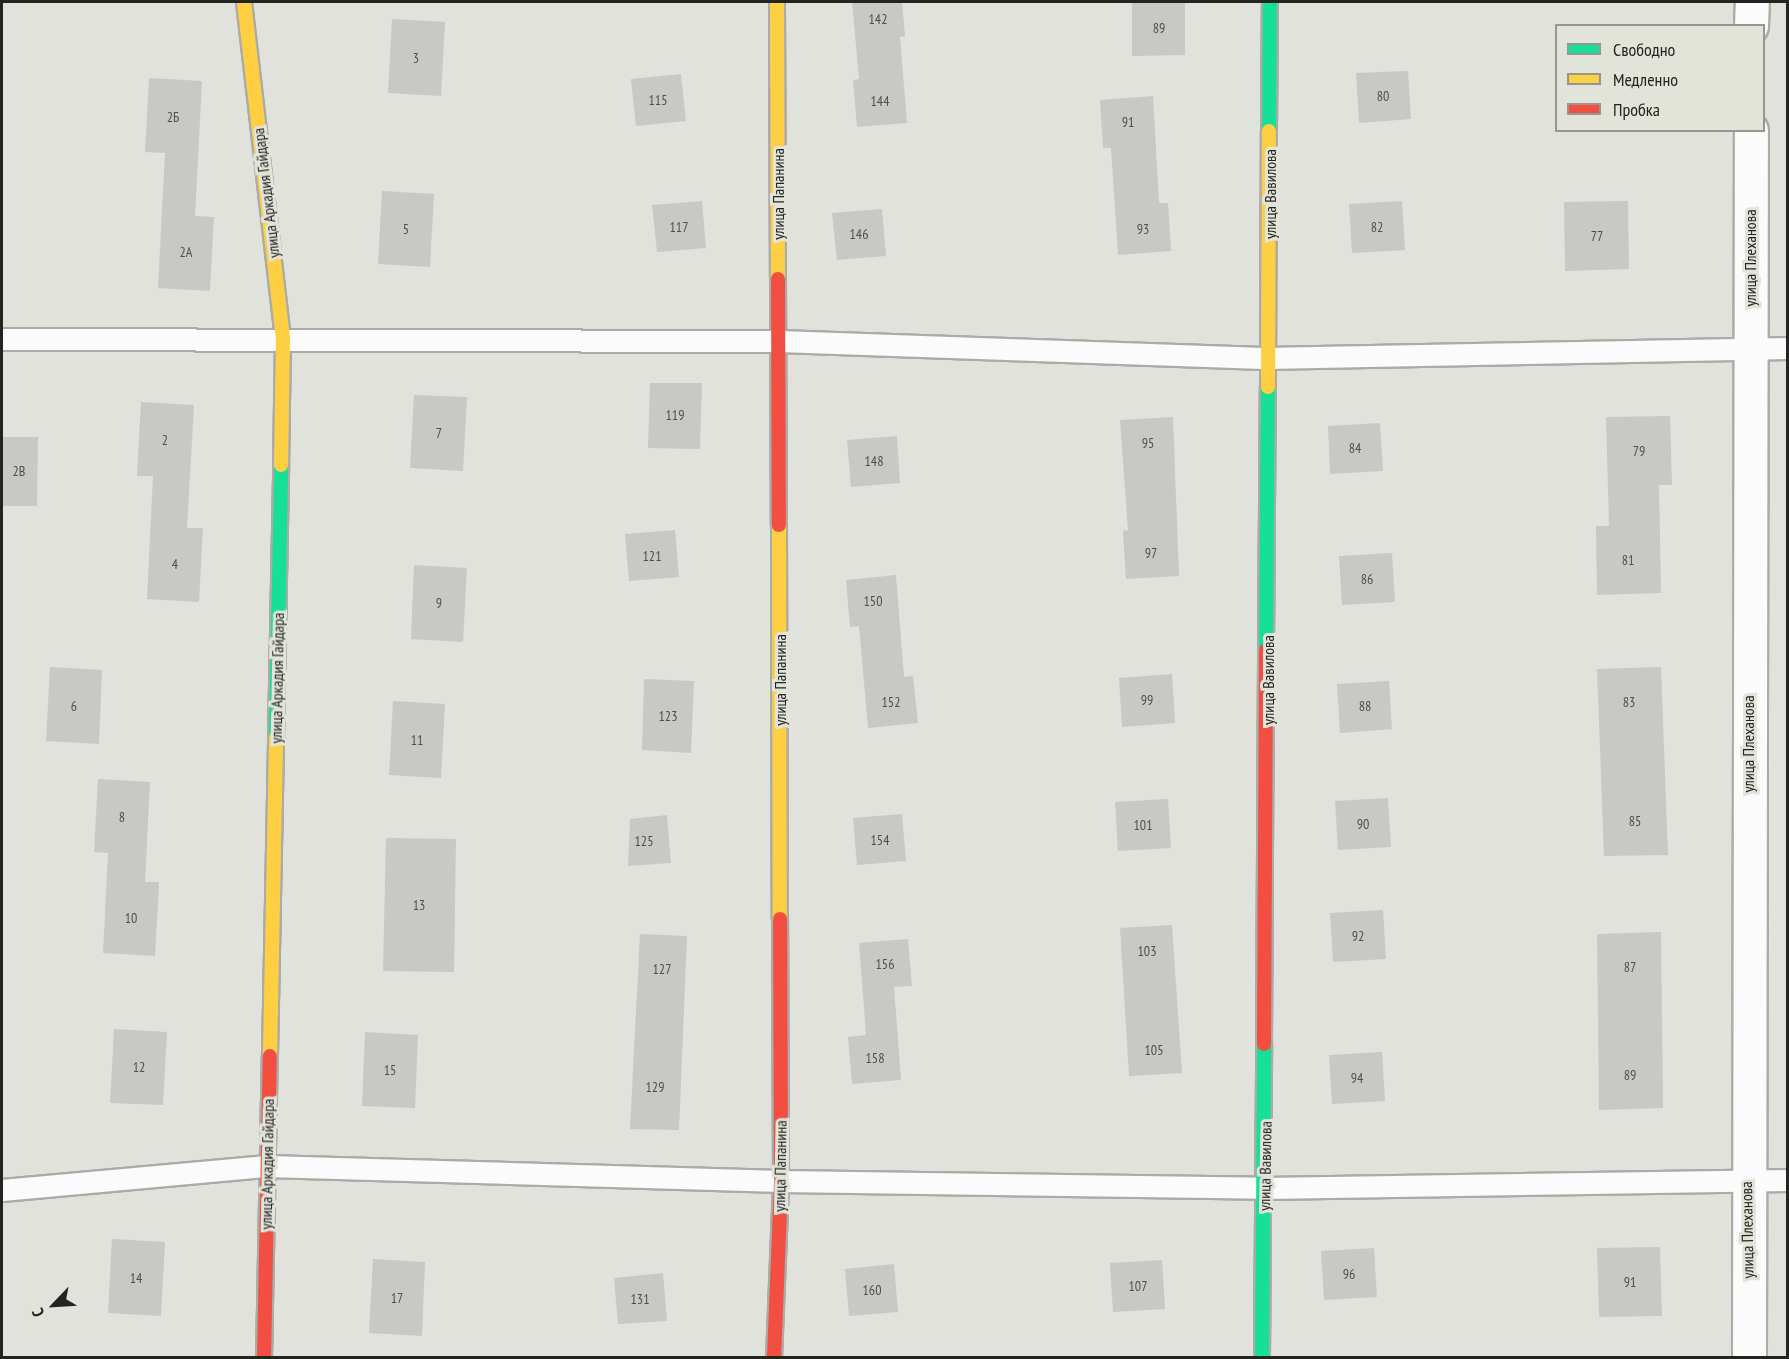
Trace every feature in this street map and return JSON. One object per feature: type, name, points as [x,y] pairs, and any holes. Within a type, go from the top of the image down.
[{"type":"street","name":"улица Аркадия Гайдара","points":[[244,2],[283,340],[264,1358]]},
{"type":"street","name":"улица Папанина","points":[[774,1358],[781,1181],[777,2]]},
{"type":"street","name":"улица Вавилова","points":[[1262,1358],[1270,358],[1270,2]]},
{"type":"street","points":[[1751,24],[1752,2]]},
{"type":"street","name":"улица Плеханова","points":[[1749,1358],[1747,1178],[1751,132]]},
{"type":"lane","points":[[2,339],[779,341],[1270,358],[1788,348]]},
{"type":"lane","points":[[2,1190],[267,1166],[781,1181],[1265,1188],[1747,1178],[1788,1180]]},
{"type":"building","points":[[852,2],[902,2],[905,36],[900,37],[907,123],[857,127],[853,80],[859,79]]},
{"type":"building","points":[[1132,2],[1185,2],[1185,55],[1132,56]]},
{"type":"building","points":[[392,19],[445,22],[441,96],[388,93]]},
{"type":"building","points":[[1408,71],[1411,119],[1359,123],[1356,73]]},
{"type":"building","points":[[681,74],[686,121],[636,126],[631,79]]},
{"type":"building","points":[[149,78],[202,81],[195,216],[214,217],[210,291],[158,288],[165,153],[145,152]]},
{"type":"building","points":[[1153,96],[1159,203],[1168,203],[1171,251],[1118,255],[1111,148],[1103,148],[1100,100]]},
{"type":"building","points":[[382,191],[434,194],[430,267],[378,264]]},
{"type":"building","points":[[702,201],[706,248],[657,252],[652,205]]},
{"type":"building","points":[[1402,201],[1405,250],[1352,253],[1349,204]]},
{"type":"building","points":[[1628,201],[1629,269],[1565,271],[1564,202]]},
{"type":"building","points":[[882,209],[886,256],[837,260],[832,213]]},
{"type":"building","points":[[650,383],[702,383],[700,449],[648,448]]},
{"type":"building","points":[[414,395],[467,397],[463,471],[410,468]]},
{"type":"building","points":[[141,402],[194,405],[187,528],[203,528],[199,602],[147,599],[153,476],[137,476]]},
{"type":"building","points":[[1670,416],[1672,485],[1659,485],[1661,593],[1597,595],[1596,526],[1609,526],[1606,417]]},
{"type":"building","points":[[1173,417],[1179,576],[1126,579],[1123,531],[1128,530],[1120,420]]},
{"type":"building","points":[[1380,423],[1383,471],[1330,474],[1328,426]]},
{"type":"building","points":[[897,436],[900,483],[851,487],[847,440]]},
{"type":"building","points":[[2,437],[38,437],[37,506],[2,506]]},
{"type":"building","points":[[675,530],[679,577],[629,581],[625,534]]},
{"type":"building","points":[[1392,553],[1395,602],[1342,605],[1339,556]]},
{"type":"building","points":[[414,565],[467,568],[463,642],[411,639]]},
{"type":"building","points":[[896,575],[904,677],[913,676],[918,723],[868,728],[859,626],[850,627],[846,580]]},
{"type":"building","points":[[50,667],[102,670],[99,744],[46,741]]},
{"type":"building","points":[[1661,667],[1668,855],[1604,856],[1597,669]]},
{"type":"building","points":[[1172,674],[1175,723],[1122,727],[1119,678]]},
{"type":"building","points":[[644,679],[694,681],[691,753],[642,750]]},
{"type":"building","points":[[1389,681],[1392,729],[1340,733],[1337,684]]},
{"type":"building","points":[[393,701],[445,704],[441,778],[389,775]]},
{"type":"building","points":[[98,779],[150,782],[145,882],[159,882],[155,956],[103,953],[108,853],[94,852]]},
{"type":"building","points":[[1388,798],[1391,847],[1338,850],[1335,801]]},
{"type":"building","points":[[1168,799],[1171,848],[1118,851],[1115,802]]},
{"type":"building","points":[[902,814],[906,861],[857,865],[853,818]]},
{"type":"building","points":[[667,815],[671,863],[628,866],[630,819]]},
{"type":"building","points":[[386,838],[456,839],[454,972],[383,971]]},
{"type":"building","points":[[1383,910],[1386,959],[1333,962],[1330,913]]},
{"type":"building","points":[[1172,925],[1182,1073],[1129,1076],[1120,928]]},
{"type":"building","points":[[1661,932],[1663,1108],[1599,1110],[1597,934]]},
{"type":"building","points":[[640,934],[687,936],[679,1130],[630,1129]]},
{"type":"building","points":[[908,939],[912,986],[894,987],[901,1080],[852,1084],[848,1037],[866,1035],[859,943]]},
{"type":"building","points":[[114,1029],[167,1032],[163,1105],[110,1103]]},
{"type":"building","points":[[365,1032],[418,1035],[415,1108],[362,1106]]},
{"type":"building","points":[[1382,1052],[1385,1101],[1332,1104],[1329,1055]]},
{"type":"building","points":[[112,1239],[165,1242],[161,1316],[108,1313]]},
{"type":"building","points":[[1660,1247],[1662,1316],[1599,1317],[1597,1248]]},
{"type":"building","points":[[1374,1248],[1377,1297],[1324,1300],[1321,1251]]},
{"type":"building","points":[[373,1259],[425,1262],[422,1336],[369,1333]]},
{"type":"building","points":[[1162,1260],[1165,1309],[1113,1312],[1110,1263]]},
{"type":"building","points":[[894,1264],[898,1312],[849,1316],[845,1269]]},
{"type":"building","points":[[663,1273],[667,1321],[618,1324],[614,1278]]},
{"type":"traffic: fast","points":[[1269,131],[1270,2]]},
{"type":"traffic: fast","points":[[1266,650],[1268,387]]},
{"type":"traffic: fast","points":[[276,737],[281,465]]},
{"type":"traffic: fast","points":[[1262,1358],[1264,1044]]},
{"type":"traffic: slow","points":[[244,2],[283,340],[281,465]]},
{"type":"traffic: slow","points":[[777,2],[778,279]]},
{"type":"traffic: slow","points":[[1268,387],[1269,131]]},
{"type":"traffic: slow","points":[[779,525],[780,919]]},
{"type":"traffic: slow","points":[[270,1056],[276,737]]},
{"type":"traffic: jam","points":[[778,279],[779,525]]},
{"type":"traffic: jam","points":[[1264,1044],[1266,650]]},
{"type":"traffic: jam","points":[[774,1358],[781,1181],[780,919]]},
{"type":"traffic: jam","points":[[264,1358],[270,1056]]}]
